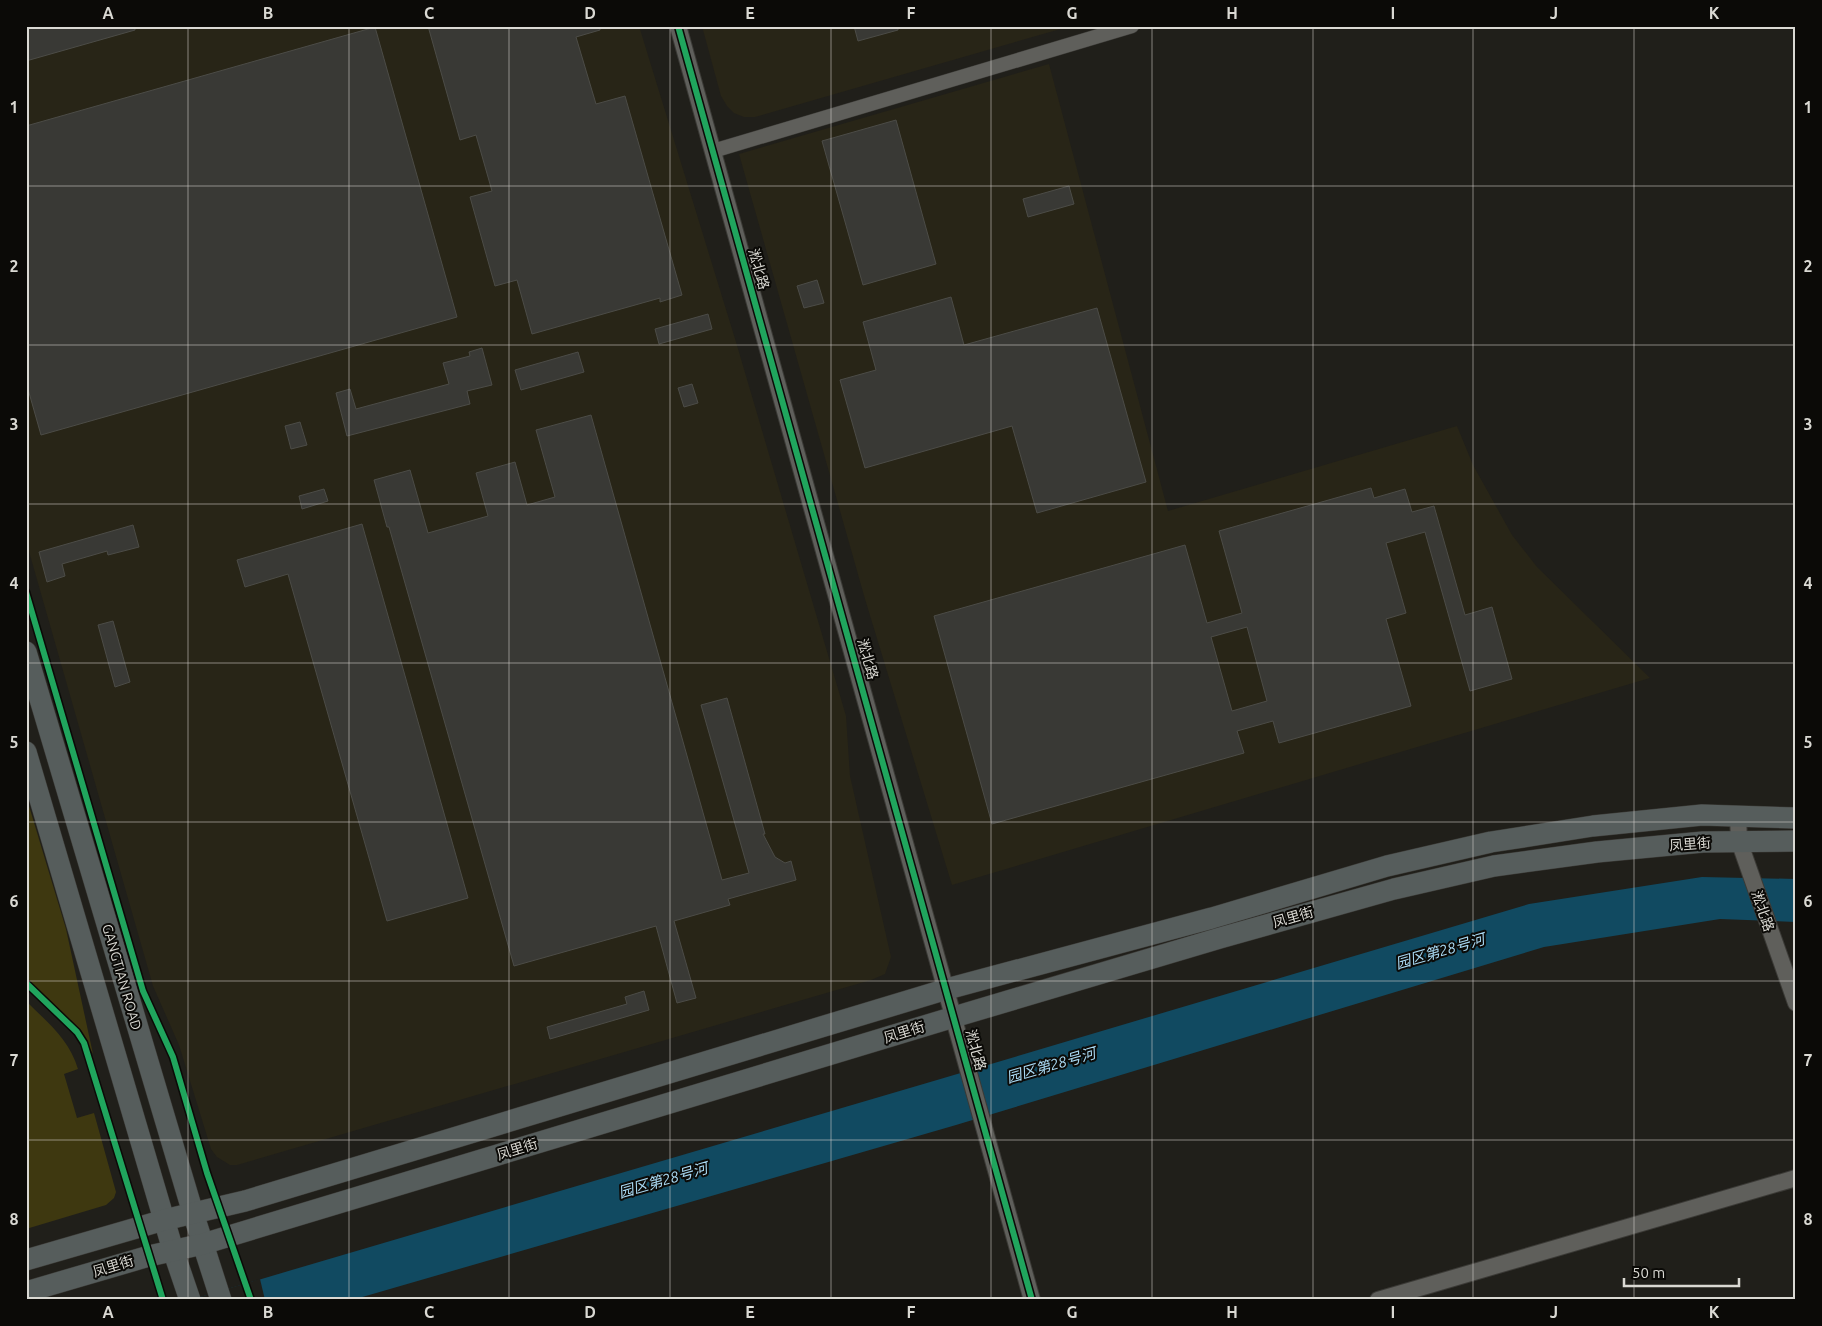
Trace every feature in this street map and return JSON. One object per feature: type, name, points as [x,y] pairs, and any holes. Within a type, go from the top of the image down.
[{"type":"main road","name":"GANGTIAN ROAD","points":[[26,652],[193,1213],[220,1296]]},
{"type":"main road","name":"GANGTIAN ROAD","points":[[26,752],[164,1220],[190,1300]]},
{"type":"main road","name":"凤里街","points":[[26,1260],[164,1220],[246,1201],[947,989],[1212,918],[1387,866],[1491,842],[1593,826],[1702,815],[1796,818]]},
{"type":"main road","name":"凤里街","points":[[26,1292],[149,1256],[203,1244],[954,1017],[1257,927],[1394,889],[1494,866],[1598,852],[1691,843],[1796,841]]},
{"type":"street","name":"淞北路","points":[[678,26],[1032,1300]]},
{"type":"street","points":[[713,151],[1132,26]]},
{"type":"street","name":"淞北路","points":[[1738,816],[1739,841],[1796,1004]]},
{"type":"street","points":[[1378,1300],[1796,1178]]},
{"type":"shaded area","points":[[26,26],[639,26],[736,342],[846,716],[850,776],[891,957],[885,974],[871,980],[237,1165],[230,1165],[217,1157],[211,1149],[179,1045],[153,986],[26,541]]},
{"type":"shaded area","points":[[702,26],[1071,26],[755,117],[744,117],[734,113],[721,96]]},
{"type":"shaded area","points":[[1049,64],[1168,511],[1457,426],[1473,465],[1512,535],[1537,567],[1650,678],[952,885],[865,599],[739,154]]},
{"type":"shaded area","points":[[26,796],[66,929],[93,1054],[79,1029],[26,978]]},
{"type":"shaded area","points":[[26,1001],[57,1032],[74,1058],[78,1069],[64,1074],[77,1118],[94,1113],[116,1192],[114,1198],[106,1205],[26,1229]]},
{"type":"water","name":"园区第28号河","points":[[1702,877],[1796,879],[1796,922],[1720,919],[1544,947],[956,1125],[352,1300],[190,1300],[1529,904]]},
{"type":"pier","points":[[260,1279],[265,1300],[190,1300]]},
{"type":"building","points":[[26,26],[135,26],[135,30],[26,61]]},
{"type":"building","points":[[428,26],[600,26],[600,30],[576,37],[596,104],[625,96],[682,295],[660,302],[660,298],[532,334],[517,280],[495,286],[470,197],[492,191],[476,135],[460,140]]},
{"type":"building","points":[[854,26],[898,26],[898,30],[858,41]]},
{"type":"building","points":[[375,27],[457,317],[41,435],[26,382],[26,126]]},
{"type":"building","points":[[896,120],[936,264],[863,285],[822,141]]},
{"type":"building","points":[[1069,186],[1074,204],[1028,217],[1023,199]]},
{"type":"building","points":[[817,280],[824,303],[804,308],[797,286]]},
{"type":"building","points":[[951,297],[964,345],[1097,308],[1146,482],[1037,513],[1012,426],[865,468],[840,380],[876,370],[863,322]]},
{"type":"building","points":[[708,314],[712,329],[659,344],[655,329]]},
{"type":"building","points":[[482,348],[492,385],[467,391],[470,404],[347,436],[336,393],[350,389],[356,409],[449,384],[443,363],[470,356],[469,352]]},
{"type":"building","points":[[578,352],[584,372],[521,390],[515,370]]},
{"type":"building","points":[[692,384],[698,403],[684,407],[678,388]]},
{"type":"building","points":[[591,415],[722,880],[749,873],[701,705],[727,698],[765,834],[763,834],[775,857],[785,863],[791,861],[796,880],[728,899],[730,905],[674,921],[696,998],[677,1003],[656,926],[514,966],[374,480],[410,470],[428,533],[488,516],[476,473],[515,462],[527,505],[555,497],[536,430]]},
{"type":"building","points":[[300,422],[307,445],[291,449],[285,426]]},
{"type":"building","points":[[1371,488],[1374,498],[1405,489],[1412,512],[1434,506],[1465,615],[1492,607],[1512,679],[1470,691],[1425,532],[1386,543],[1406,613],[1386,619],[1411,706],[1279,743],[1273,721],[1237,731],[1244,753],[992,824],[934,616],[1185,545],[1207,623],[1242,613],[1219,531]],"holes":[[[1247,627],[1267,701],[1232,711],[1211,637]]]},
{"type":"building","points":[[324,489],[328,501],[302,509],[299,496]]},
{"type":"building","points":[[362,524],[468,898],[387,921],[288,574],[245,587],[237,560]]},
{"type":"building","points":[[133,525],[139,547],[108,555],[107,551],[62,564],[65,576],[47,582],[39,552]]},
{"type":"building","points":[[113,621],[130,682],[115,687],[98,625]]},
{"type":"building","points":[[644,991],[649,1010],[550,1039],[547,1027],[627,1004],[625,997]]},
{"type":"cycle path","points":[[678,26],[1032,1300]]},
{"type":"cycle path","points":[[26,592],[143,991],[173,1057],[207,1173],[251,1300]]},
{"type":"cycle path","points":[[26,983],[77,1032],[84,1043],[163,1300]]}]
